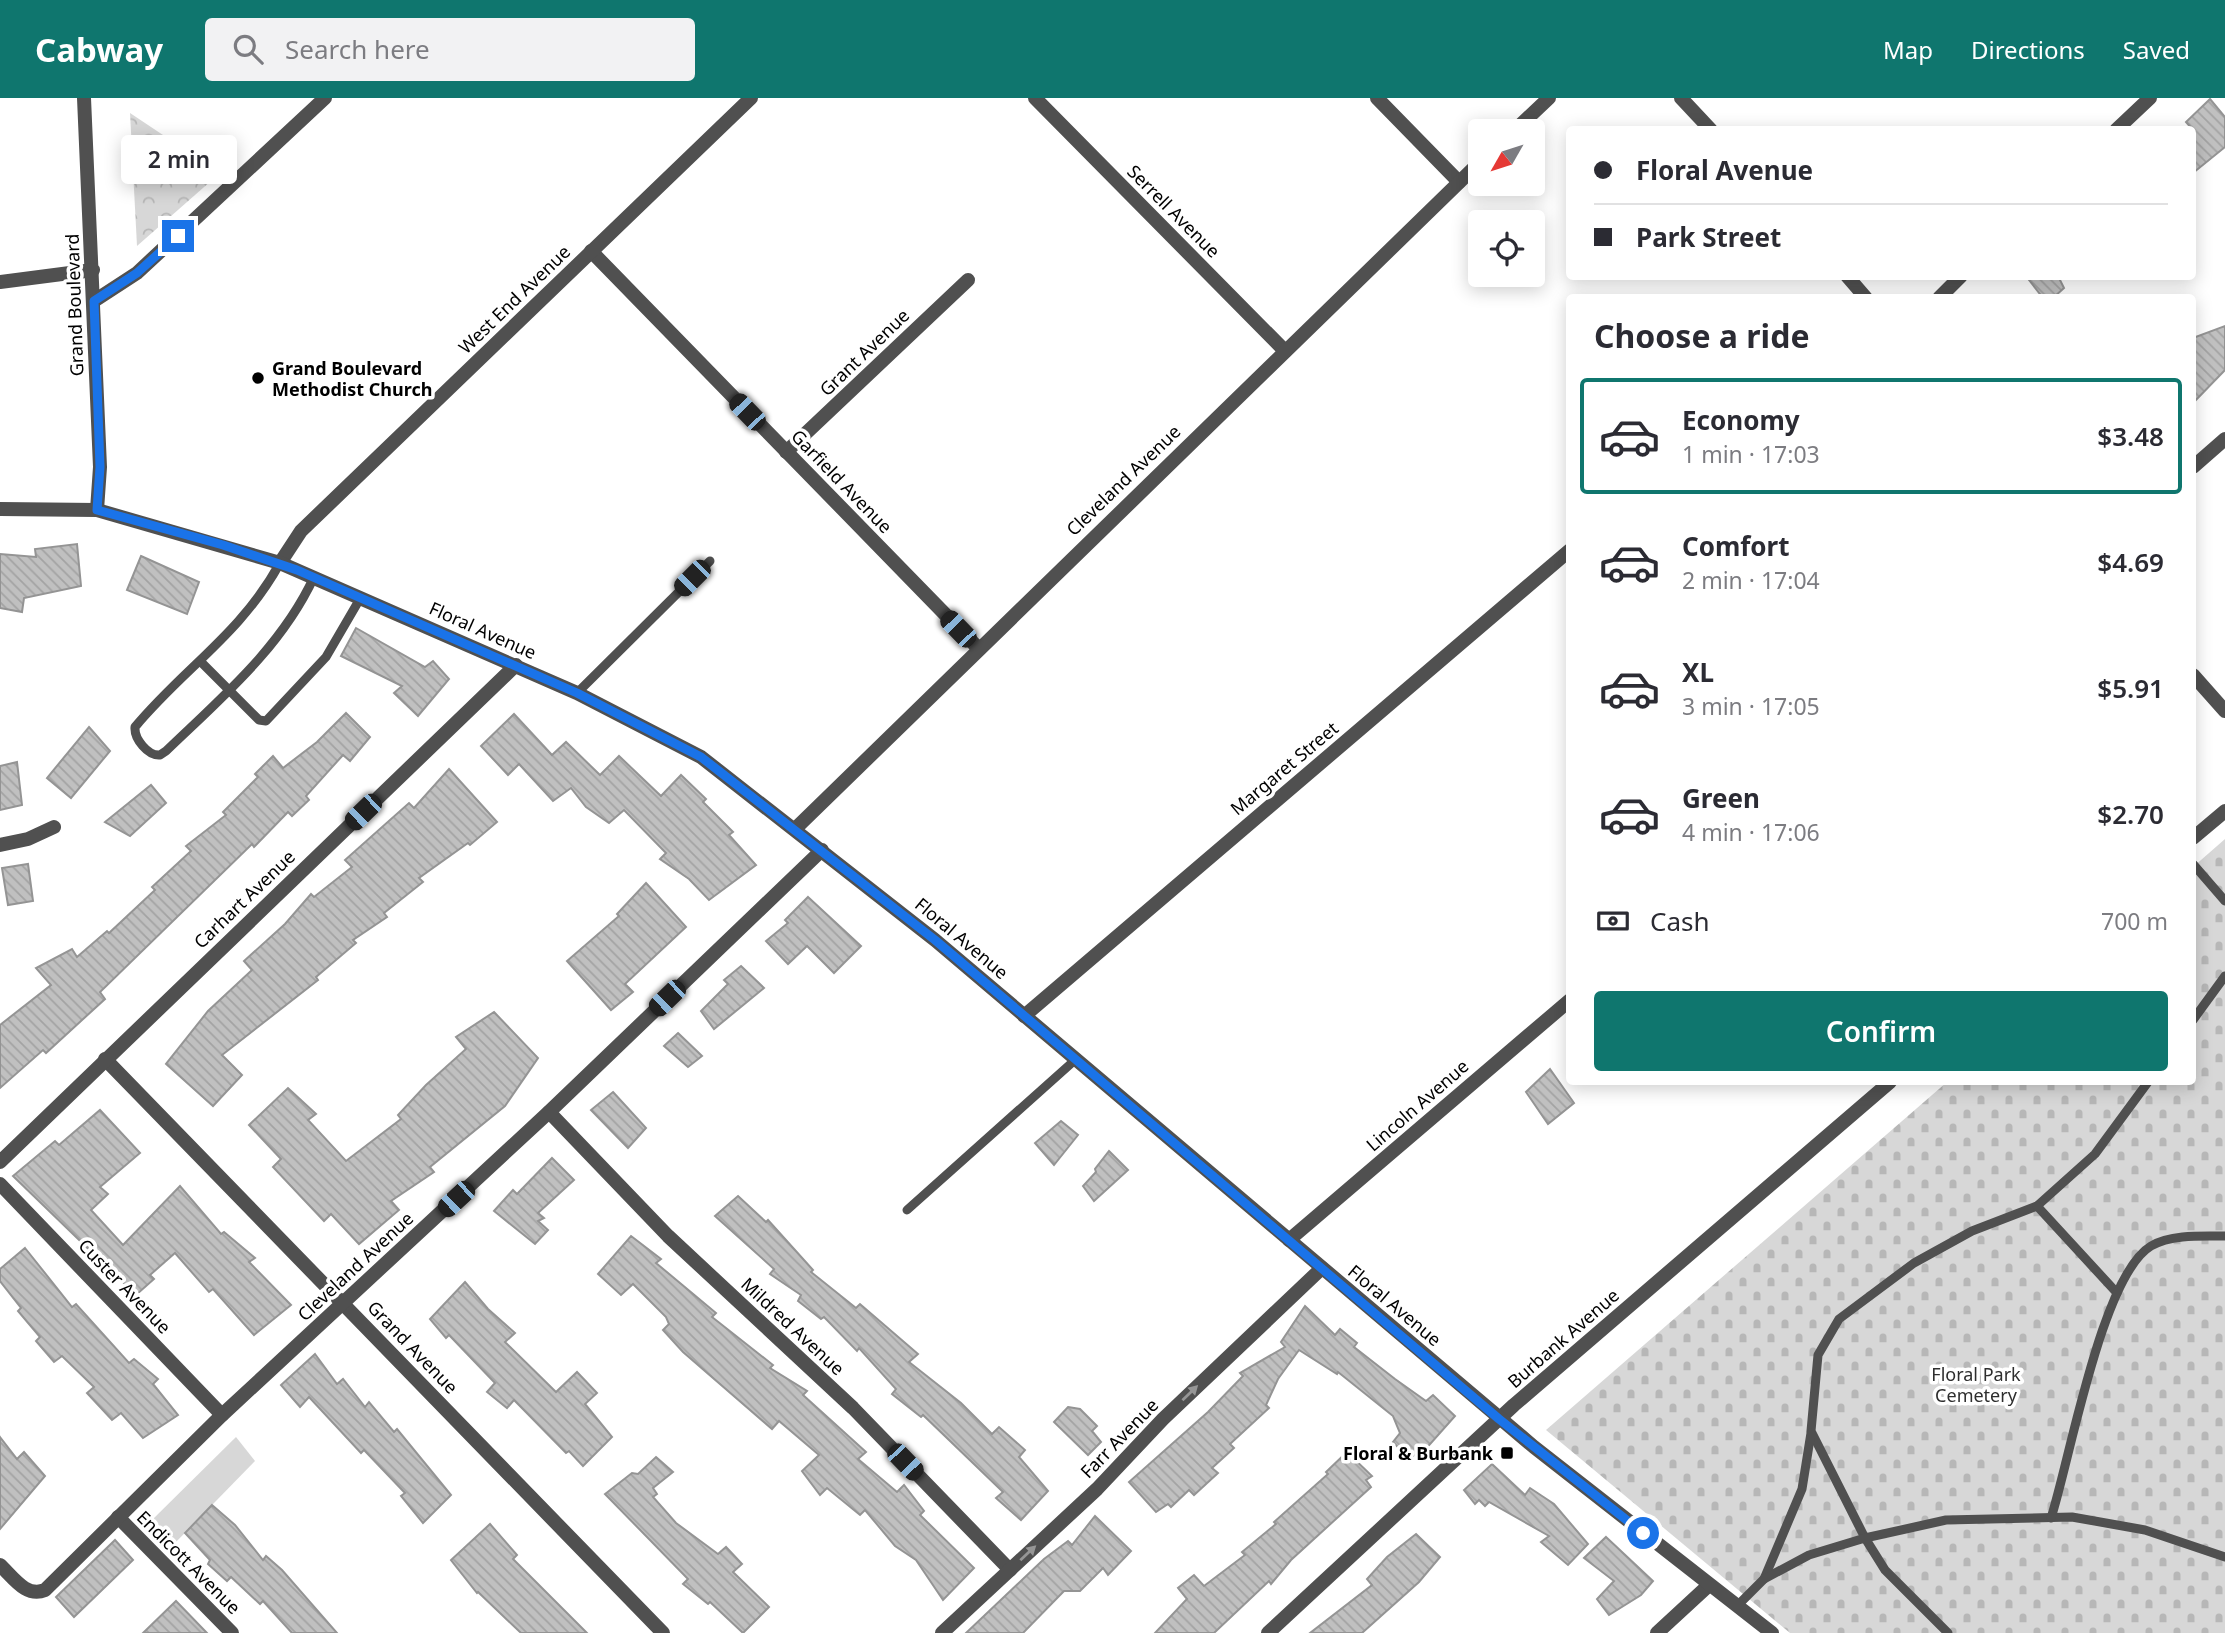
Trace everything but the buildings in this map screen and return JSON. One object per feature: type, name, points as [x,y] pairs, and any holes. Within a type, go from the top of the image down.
[{"type":"street","name":"Grand Boulevard","points":[[84,98],[100,467],[97,510]]},
{"type":"street","points":[[94,301],[137,273],[325,98]]},
{"type":"street","name":"West End Avenue","points":[[280,563],[301,531],[751,98]]},
{"type":"street","name":"Serrell Avenue","points":[[1035,98],[1285,351]]},
{"type":"street","points":[[1377,98],[1459,182]]},
{"type":"street","points":[[1527,119],[1549,98]]},
{"type":"street","points":[[1681,98],[1706,126]]},
{"type":"street","points":[[2120,126],[2150,98]]},
{"type":"street","name":"Cleveland Avenue","points":[[796,829],[978,648],[1468,173]]},
{"type":"street","name":"Garfield Avenue","points":[[591,251],[978,648]]},
{"type":"street","points":[[0,282],[93,270]]},
{"type":"street","name":"Grant Avenue","points":[[786,452],[968,280]]},
{"type":"street","points":[[1851,280],[1863,294]]},
{"type":"street","points":[[1943,294],[1957,280]]},
{"type":"street","points":[[2196,464],[2225,439]]},
{"type":"street","name":"Floral Avenue","points":[[0,509],[97,510],[280,563],[577,693],[701,757],[796,829],[1024,1016],[1499,1419],[1772,1633]]},
{"type":"street","name":"Margaret Street","points":[[1024,1016],[1566,553]]},
{"type":"street","name":"Carhart Avenue","points":[[0,1162],[516,666]]},
{"type":"street","points":[[2196,678],[2225,711]]},
{"type":"street","points":[[2196,835],[2225,811]]},
{"type":"street","points":[[0,845],[29,839],[54,827]]},
{"type":"street","name":"Cleveland Avenue","points":[[0,1565],[27,1591],[36,1593],[45,1590],[222,1415],[549,1112],[822,850]]},
{"type":"street","name":"Lincoln Avenue","points":[[1289,1240],[1566,1003]]},
{"type":"street","name":"Grand Avenue","points":[[106,1059],[663,1633]]},
{"type":"street","name":"Burbank Avenue","points":[[1268,1633],[1499,1419],[1887,1085]]},
{"type":"street","name":"Mildred Avenue","points":[[549,1112],[668,1236],[853,1408],[1010,1570]]},
{"type":"street","name":"Custer Avenue","points":[[0,1184],[222,1415]]},
{"type":"street","name":"Farr Avenue","points":[[942,1633],[1097,1489],[1163,1419],[1322,1268]]},
{"type":"street","name":"Endicott Avenue","points":[[118,1517],[232,1633]]},
{"type":"street","points":[[1657,1633],[1709,1584]]},
{"type":"lane","points":[[577,693],[710,561]]},
{"type":"lane","points":[[280,563],[266,589],[243,618],[135,727],[136,737],[150,753],[155,756],[166,751],[230,690],[273,644],[303,602],[314,577]]},
{"type":"lane","points":[[201,662],[259,720],[266,721],[326,657],[361,597]]},
{"type":"lane","points":[[2196,867],[2225,901]]},
{"type":"lane","points":[[2196,1016],[2225,976]]},
{"type":"lane","points":[[907,1210],[1075,1060]]},
{"type":"lane","points":[[1764,1579],[1802,1489],[1818,1355],[1839,1319],[1914,1263],[1972,1231],[2037,1206],[2095,1154],[2145,1085]]},
{"type":"lane","points":[[2037,1206],[2117,1293]]},
{"type":"lane","points":[[2051,1518],[2103,1321],[2117,1293],[2137,1261],[2152,1246],[2194,1236],[2225,1236]]},
{"type":"lane","points":[[1811,1431],[1865,1538],[1885,1570],[1948,1633]]},
{"type":"lane","points":[[1737,1606],[1764,1579],[1809,1555],[1865,1538],[1946,1520],[2072,1517],[2145,1530],[2225,1557]]},
{"type":"green space","points":[[130,113],[220,173],[137,246]]},
{"type":"green space","name":"Floral Park Cemetery","points":[[2225,839],[2225,1633],[1790,1633],[1546,1430],[1944,1085],[2196,1085],[2196,864]]},
{"type":"green space","points":[[236,1437],[255,1461],[174,1544],[152,1520]]},
{"type":"place","name":"Grand Boulevard Methodist Church","points":[[258,378]]},
{"type":"place","name":"Floral & Burbank","points":[[1507,1453]]},
{"type":"route","points":[[178,236],[137,273],[94,301],[100,467],[97,510],[280,563],[577,693],[701,757],[935,940],[1499,1419],[1643,1533]]}]
